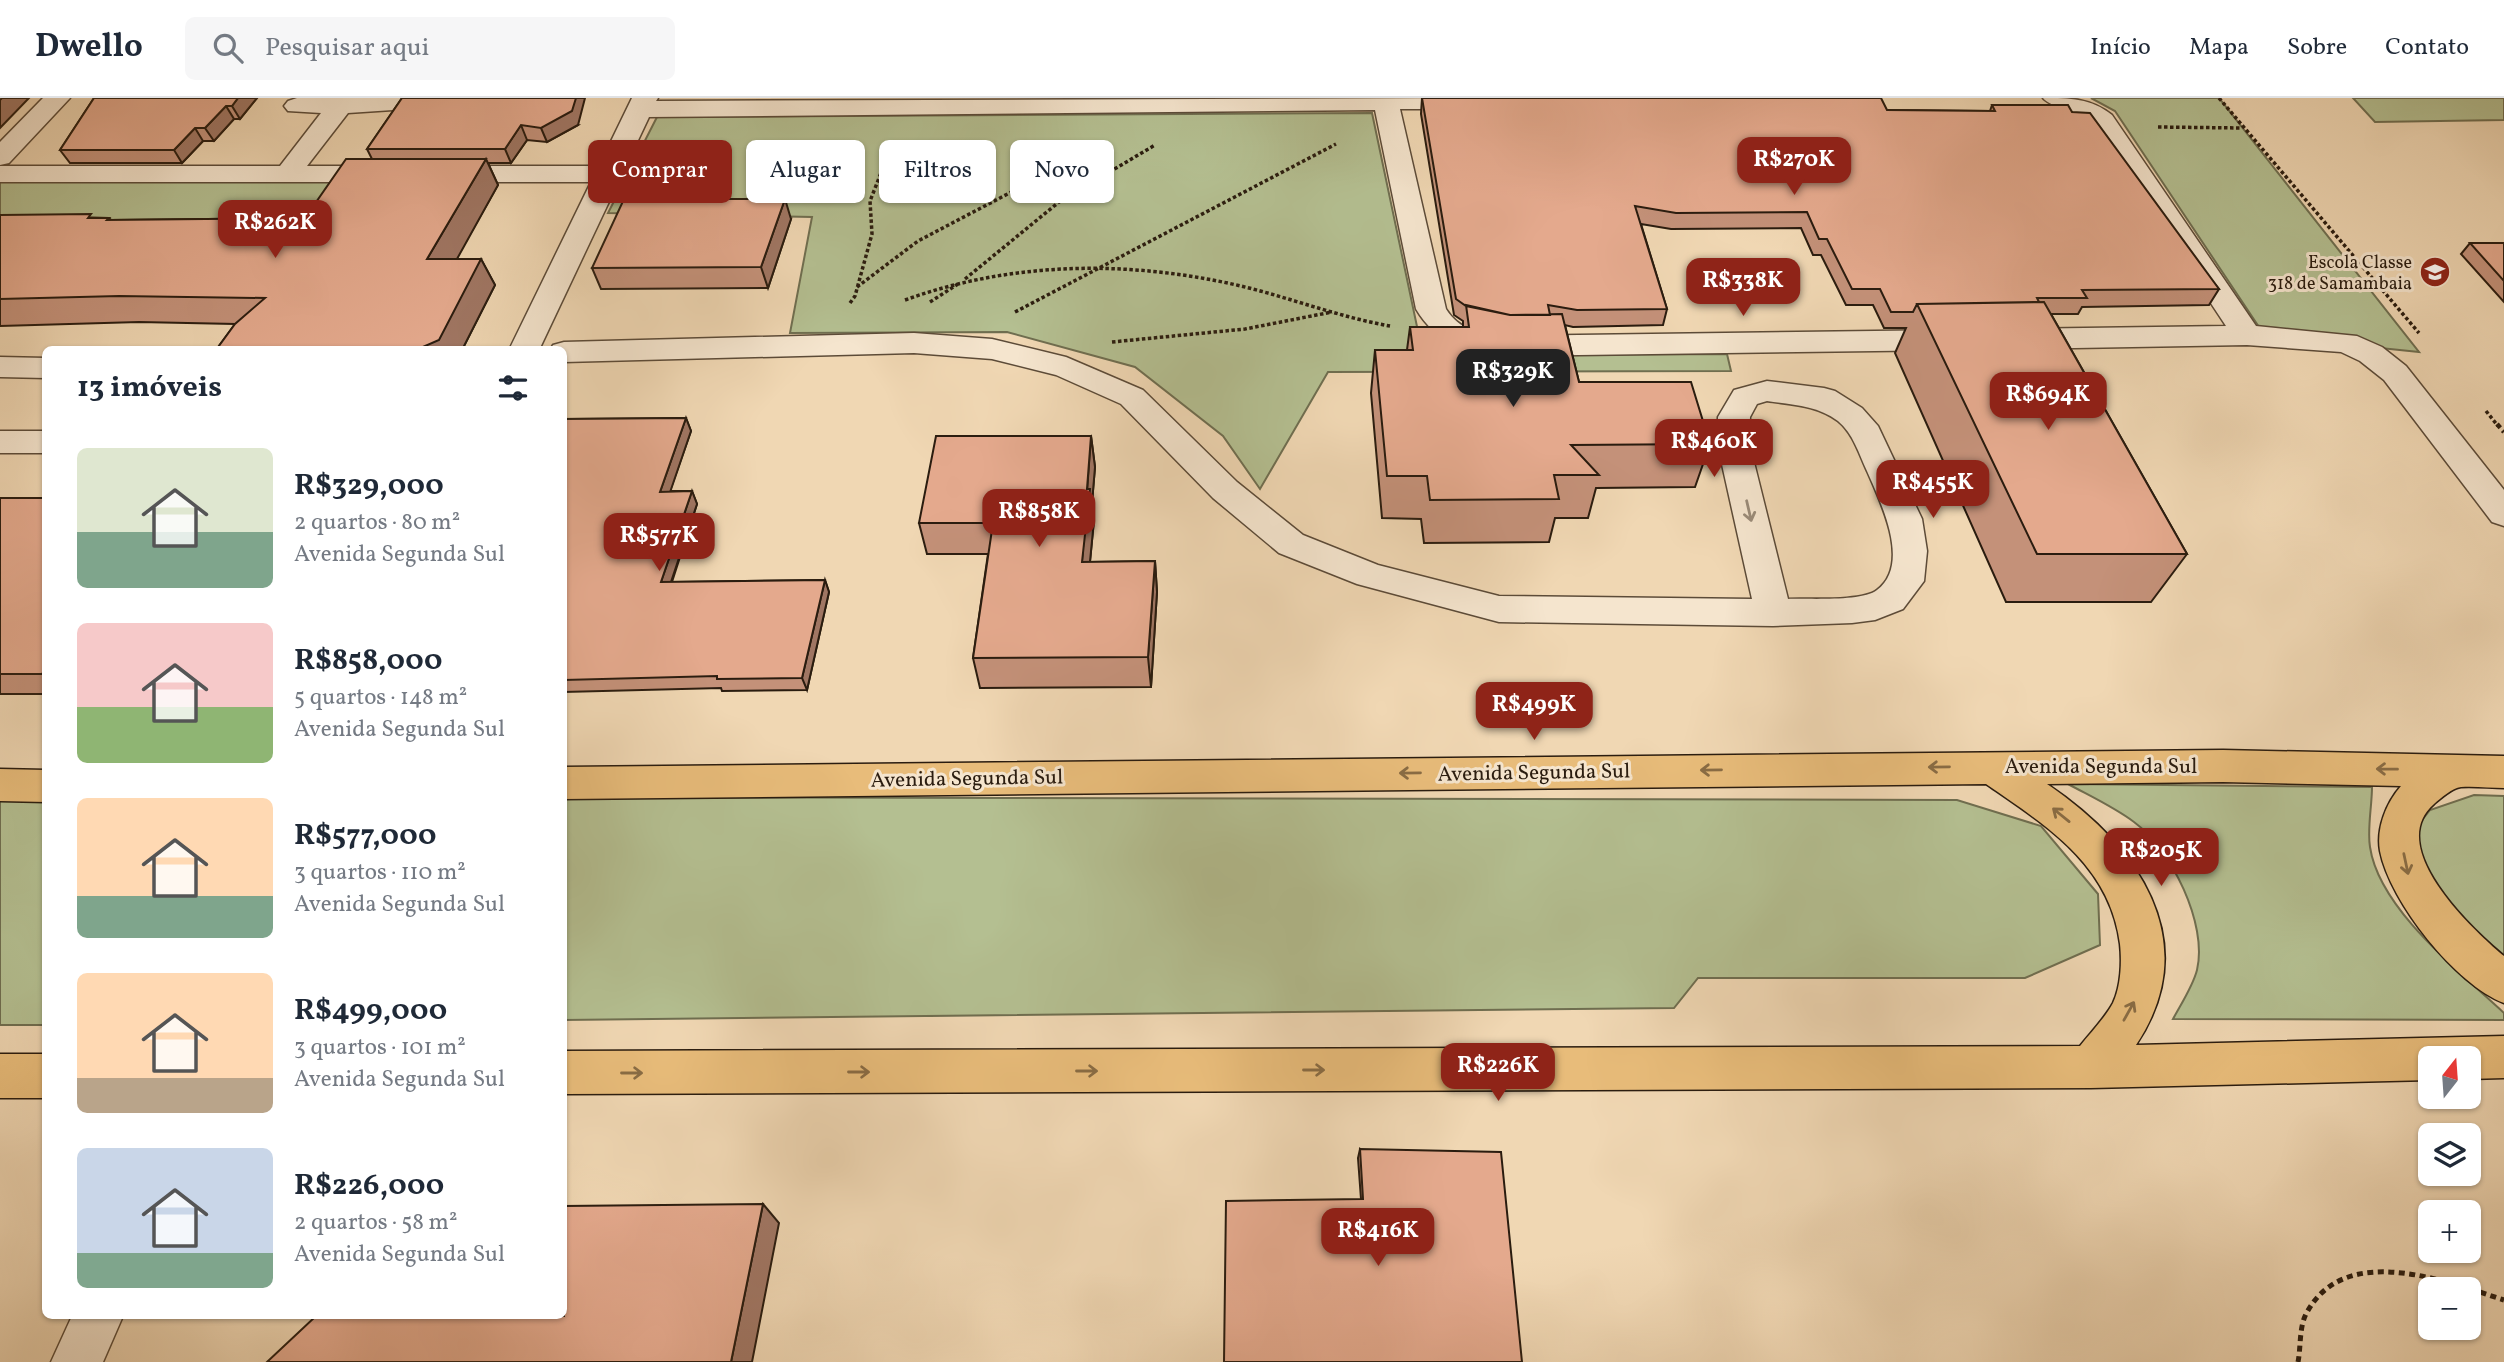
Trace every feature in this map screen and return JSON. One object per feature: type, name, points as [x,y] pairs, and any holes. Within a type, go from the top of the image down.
[{"type":"main road","name":"Avenida Segunda Sul","points":[[567,783],[1991,767],[2223,766],[2504,772]]},
{"type":"main road","points":[[1991,767],[2058,812],[2100,849],[2124,882],[2141,922],[2143,966],[2134,1007],[2091,1067]]},
{"type":"main road","points":[[2452,770],[2410,803],[2399,832],[2409,880],[2440,923],[2504,983]]},
{"type":"main road","points":[[0,785],[42,786]]},
{"type":"main road","points":[[2482,1058],[2504,1057]]},
{"type":"main road","points":[[567,1073],[2091,1067],[2418,1059]]},
{"type":"main road","points":[[0,1076],[42,1076]]},
{"type":"street","points":[[0,157],[57,98]]},
{"type":"street","points":[[2056,98],[2090,109],[2108,127],[2247,335]]},
{"type":"street","points":[[623,140],[642,103],[1191,101],[1389,113],[1497,101]]},
{"type":"street","points":[[297,106],[399,104]]},
{"type":"street","points":[[288,173],[341,105]]},
{"type":"street","points":[[1389,113],[1431,309],[1437,322],[1448,332],[1481,344],[1503,346],[2247,335],[2346,343],[2371,354],[2395,373],[2504,514]]},
{"type":"street","points":[[0,174],[588,174]]},
{"type":"street","points":[[526,346],[592,203]]},
{"type":"street","points":[[567,352],[914,343],[992,349],[1077,372],[1132,397],[1226,490],[1291,544],[1369,575],[1499,609],[1773,613],[1875,607],[1890,600],[1906,580],[1910,551],[1905,519],[1867,434],[1852,415],[1824,398],[1767,391],[1745,397],[1734,417],[1733,442],[1773,613]]},
{"type":"street","points":[[1749,343],[1767,391]]},
{"type":"street","points":[[0,367],[42,368]]},
{"type":"street","points":[[0,442],[42,442]]},
{"type":"street","points":[[77,1362],[97,1319]]},
{"type":"path","points":[[2219,98],[2423,338]]},
{"type":"path","points":[[1006,316],[1189,223],[1260,181],[1389,113]]},
{"type":"path","points":[[2108,127],[2242,128]]},
{"type":"path","points":[[857,287],[918,241],[1019,188],[1044,139]]},
{"type":"path","points":[[867,344],[963,281],[1059,202],[1159,143]]},
{"type":"path","points":[[818,346],[855,296],[872,234],[870,201],[879,177]]},
{"type":"path","points":[[901,302],[932,288],[963,281],[1045,271],[1097,270],[1188,277],[1241,286],[1382,324],[1448,332]]},
{"type":"path","points":[[1110,342],[1245,329],[1333,312]]},
{"type":"path","points":[[2486,411],[2504,432]]},
{"type":"path","points":[[2298,1362],[2305,1315],[2328,1283],[2374,1271],[2424,1275],[2504,1300]]},
{"type":"green space","points":[[2091,98],[2219,98],[2419,352],[2265,336],[2115,111]]},
{"type":"green space","points":[[2353,98],[2504,98],[2504,120],[2375,122]]},
{"type":"green space","points":[[1372,113],[1423,355],[1727,354],[1731,371],[1328,372],[1260,489],[1223,436],[1135,367],[1007,332],[790,333],[812,217],[608,213],[613,203],[732,203],[732,140],[645,140],[657,117]]},
{"type":"green space","points":[[0,180],[342,181],[300,232],[0,239]]},
{"type":"green space","points":[[2068,784],[2372,787],[2370,847],[2377,870],[2389,893],[2424,938],[2504,1013],[2504,1020],[2173,1019],[2190,989],[2197,970],[2199,952],[2192,910],[2183,889],[2161,850],[2148,834],[2118,811]]},
{"type":"green space","points":[[2474,795],[2504,796],[2504,965],[2437,903],[2411,834],[2430,810]]},
{"type":"green space","points":[[0,796],[42,796],[42,1025],[0,1025]]},
{"type":"green space","points":[[567,797],[1957,800],[2041,826],[2098,894],[2100,945],[2025,978],[1698,978],[1674,1008],[567,1020]]},
{"type":"building","points":[[94,98],[238,98],[232,106],[226,106],[205,128],[195,128],[174,150],[60,150]]},
{"type":"building","points":[[402,98],[576,98],[572,111],[541,128],[521,125],[505,149],[367,149]]},
{"type":"building","points":[[1422,98],[1881,98],[1887,110],[1995,111],[1992,105],[2068,105],[2072,112],[2090,113],[2219,289],[2082,290],[2087,298],[2037,298],[2039,302],[1917,304],[1913,312],[1891,312],[1880,289],[1852,289],[1827,239],[1819,239],[1807,212],[1676,213],[1635,206],[1667,309],[1577,310],[1548,305],[1550,315],[1510,315],[1466,306],[1456,299]]},
{"type":"building","points":[[346,159],[486,159],[427,259],[481,259],[439,340],[425,346],[219,346],[235,324],[265,298],[119,296],[0,299],[0,215],[91,214],[88,218],[109,218],[107,220],[305,218]]},
{"type":"building","points":[[732,199],[746,199],[746,203],[784,203],[761,267],[592,268],[622,203],[732,203]]},
{"type":"building","points":[[2470,243],[2504,243],[2504,281]]},
{"type":"building","points":[[2044,302],[2187,554],[2037,554],[1917,304]]},
{"type":"building","points":[[1466,305],[1510,315],[1562,314],[1579,382],[1691,382],[1710,444],[1571,445],[1599,475],[1554,475],[1559,499],[1430,500],[1427,476],[1387,476],[1375,350],[1413,350],[1410,327],[1469,327]]},
{"type":"building","points":[[686,418],[660,492],[692,491],[661,582],[825,580],[802,678],[717,679],[717,676],[567,680],[567,419]]},
{"type":"building","points":[[936,436],[1091,436],[1087,489],[1090,489],[1082,562],[1155,561],[1148,657],[973,658],[993,523],[919,523]]},
{"type":"building","points":[[0,498],[42,498],[42,674],[0,674]]},
{"type":"building","points":[[1360,1149],[1501,1152],[1522,1362],[1224,1362],[1226,1201],[1363,1199]]},
{"type":"building","points":[[763,1204],[731,1362],[267,1362],[313,1319],[567,1319],[567,1206]]},
{"type":"place","name":"Escola Classe 318 de Samambaia","points":[[2435,272]]}]
